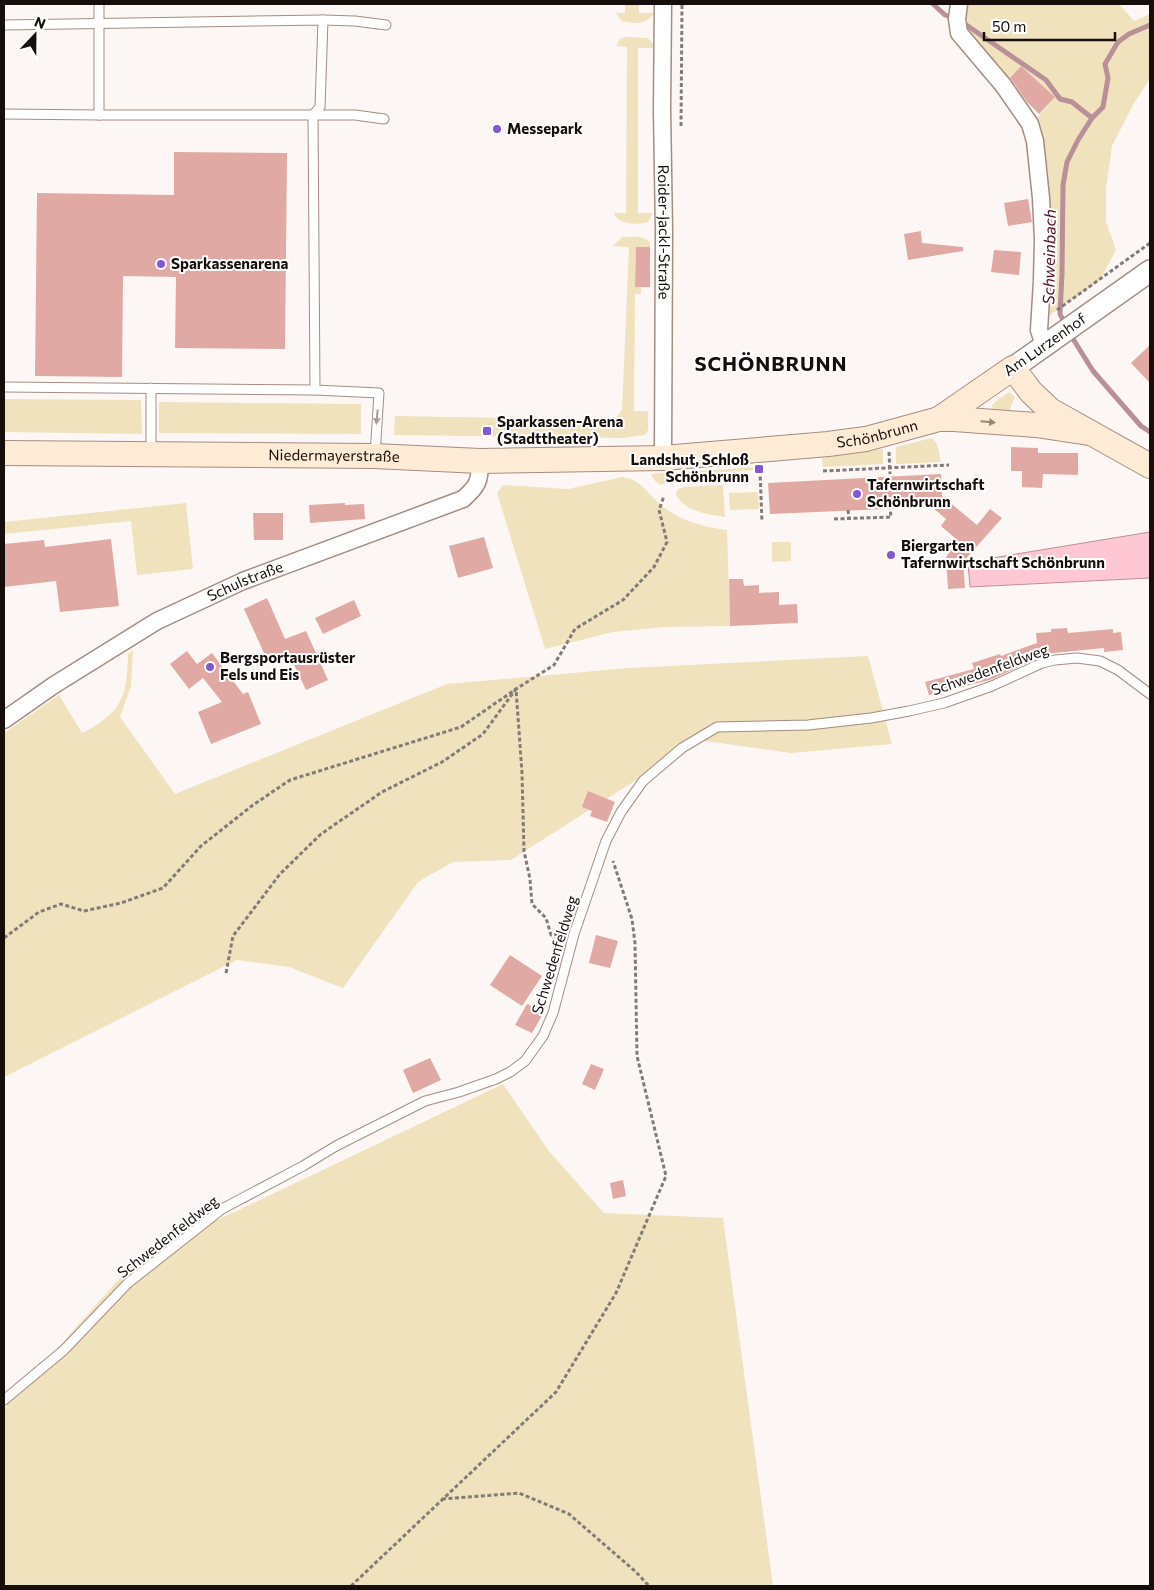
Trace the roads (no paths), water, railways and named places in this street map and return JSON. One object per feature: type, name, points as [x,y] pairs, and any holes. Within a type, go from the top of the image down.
[{"type":"main road","name":"Schönbrunn","points":[[1013,368],[1031,392],[1050,410],[1150,466]]},
{"type":"main road","name":"Am Lurzenhof","points":[[939,419],[1013,368]]},
{"type":"main road","name":"Schönbrunn","points":[[663,458],[866,439],[939,419],[1036,426],[1089,433]]},
{"type":"main road","name":"Niedermayerstraße","points":[[4,453],[374,456],[480,461],[663,458]]},
{"type":"street","name":"Roider-Jackl-Straße","points":[[663,4],[663,458]]},
{"type":"street","points":[[959,4],[957,19],[959,33],[1003,85],[1030,124],[1035,142],[1043,239],[1038,330],[1051,341]]},
{"type":"street","name":"Am Lurzenhof","points":[[1013,368],[1150,270]]},
{"type":"street","name":"Schulstraße","points":[[4,720],[157,621],[243,581],[462,499],[476,487],[480,475],[480,461]]},
{"type":"lane","points":[[99,4],[99,115]]},
{"type":"lane","points":[[315,390],[314,115],[320,107],[323,20]]},
{"type":"lane","points":[[4,25],[323,20],[355,21],[386,25]]},
{"type":"lane","points":[[4,114],[355,115],[384,119]]},
{"type":"lane","points":[[4,387],[315,390],[379,393],[374,456]]},
{"type":"lane","points":[[150,388],[152,454]]},
{"type":"lane","name":"Schwedenfeldweg","points":[[4,1400],[64,1350],[128,1283],[222,1209],[303,1166],[336,1146],[425,1101],[496,1079],[525,1061],[543,1036],[553,1012],[574,934],[606,841],[620,812],[643,782],[682,748],[717,727],[808,725],[871,718],[944,703],[992,686],[1042,664],[1077,658],[1100,661],[1118,670],[1150,694]]},
{"type":"waterway","name":"Schweinbach","points":[[933,4],[945,15],[954,18]]},
{"type":"waterway","name":"Schweinbach","points":[[962,22],[1046,80],[1060,99],[1072,102],[1092,118]]},
{"type":"waterway","name":"Schweinbach","points":[[1065,324],[1060,314],[1063,185],[1067,162],[1092,118],[1103,107],[1108,78],[1105,64],[1118,42],[1129,34],[1150,25]]},
{"type":"waterway","name":"Schweinbach","points":[[1070,334],[1093,371],[1141,426],[1150,432]]},
{"type":"place","name":"Messepark","points":[[497,129]]},
{"type":"place","name":"Sparkassenarena","points":[[161,264]]},
{"type":"place","name":"Sparkassen-Arena (Stadttheater)","points":[[487,431]]},
{"type":"place","name":"Landshut, Schloß Schönbrunn","points":[[759,469]]},
{"type":"place","name":"Tafernwirtschaft Schönbrunn","points":[[857,494]]},
{"type":"place","name":"Biergarten Tafernwirtschaft Schönbrunn","points":[[891,555]]},
{"type":"place","name":"Bergsportausrüster Fels und Eis","points":[[210,667]]},
{"type":"district","name":"SCHÖNBRUNN","points":[[771,364]]}]
